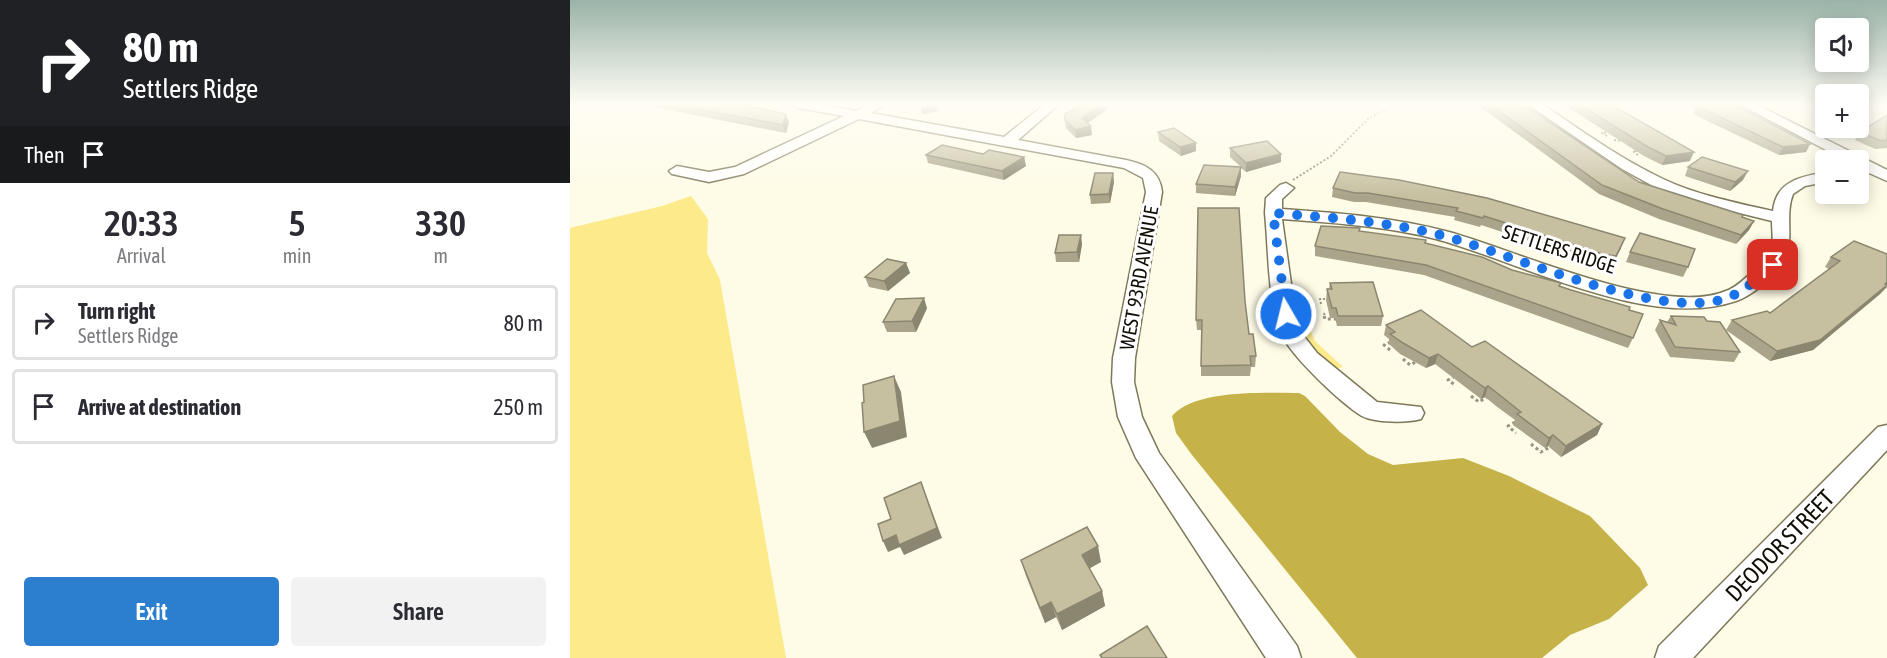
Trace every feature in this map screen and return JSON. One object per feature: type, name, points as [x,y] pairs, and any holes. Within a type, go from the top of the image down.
[{"type":"street","points":[[677,171],[709,177],[728,175],[816,135]]},
{"type":"street","name":"WEST 93RD AVENUE","points":[[967,135],[1126,164],[1143,170],[1151,178],[1154,192],[1124,358],[1123,382],[1130,417],[1149,458],[1285,658]]},
{"type":"street","points":[[1007,142],[1016,135]]},
{"type":"street","points":[[1580,135],[1627,166],[1659,183],[1721,204],[1781,218]]},
{"type":"street","points":[[1805,135],[1835,150]]},
{"type":"street","points":[[1869,166],[1883,172]]},
{"type":"street","name":"SETTLERS RIDGE","points":[[1273,213],[1354,219],[1409,228],[1607,288],[1644,298],[1680,303],[1729,298],[1773,265],[1781,249],[1782,196],[1791,188],[1815,180]]},
{"type":"street","points":[[1286,188],[1275,198],[1273,213],[1285,308],[1293,336],[1309,358],[1330,378],[1371,410],[1412,413]]},
{"type":"street","name":"DEODOR STREET","points":[[1671,658],[1887,434]]},
{"type":"path","points":[[1286,188],[1296,177],[1331,156],[1352,135]]},
{"type":"path","points":[[1614,140],[1627,141]]},
{"type":"path","points":[[1638,155],[1633,152],[1641,151]]},
{"type":"path","points":[[1321,304],[1320,299],[1333,299]]},
{"type":"path","points":[[1324,313],[1325,319],[1337,319]]},
{"type":"path","points":[[1390,350],[1384,345],[1394,340]]},
{"type":"path","points":[[1403,359],[1410,365],[1419,360]]},
{"type":"path","points":[[1455,385],[1448,380],[1459,374]]},
{"type":"path","points":[[1471,396],[1479,402],[1488,397]]},
{"type":"path","points":[[1516,433],[1508,426],[1518,420]]},
{"type":"path","points":[[1531,444],[1542,452],[1552,446]]},
{"type":"shaded area","points":[[691,196],[708,219],[707,253],[720,280],[786,658],[570,658],[570,228],[662,206]]},
{"type":"shaded area","points":[[1305,318],[1315,341],[1343,367],[1335,369],[1312,346],[1298,319]]},
{"type":"shaded area","points":[[1250,393],[1299,393],[1305,396],[1340,432],[1368,454],[1393,465],[1463,458],[1509,476],[1590,516],[1640,568],[1648,585],[1609,619],[1570,635],[1542,658],[1357,658],[1192,455],[1176,433],[1172,416],[1183,407],[1214,397]]},
{"type":"building","points":[[1162,135],[1184,135],[1196,143],[1180,147]]},
{"type":"building","points":[[1532,135],[1568,135],[1639,182],[1743,215],[1742,217],[1754,221],[1741,235],[1663,209],[1602,185]]},
{"type":"building","points":[[1628,135],[1664,135],[1694,152],[1666,156]]},
{"type":"building","points":[[1757,135],[1792,135],[1810,144],[1783,147]]},
{"type":"building","points":[[1869,135],[1887,135],[1887,140],[1881,141]]},
{"type":"building","points":[[1267,141],[1281,154],[1246,163],[1230,148]]},
{"type":"building","points":[[942,145],[983,154],[989,150],[1024,157],[1002,171],[926,155]]},
{"type":"building","points":[[1702,157],[1748,171],[1735,182],[1688,167]]},
{"type":"building","points":[[1204,165],[1241,167],[1235,187],[1196,184]]},
{"type":"building","points":[[1340,172],[1399,180],[1487,198],[1625,238],[1616,256],[1602,254],[1484,216],[1483,218],[1456,211],[1458,208],[1333,188]]},
{"type":"building","points":[[1095,173],[1113,173],[1109,194],[1090,195]]},
{"type":"building","points":[[1198,208],[1239,208],[1245,301],[1249,334],[1253,334],[1256,356],[1250,356],[1251,365],[1201,366],[1202,320],[1196,320]]},
{"type":"building","points":[[1321,226],[1360,228],[1359,231],[1426,240],[1425,243],[1482,257],[1512,270],[1561,283],[1559,286],[1630,307],[1629,310],[1643,314],[1633,338],[1426,265],[1315,246]]},
{"type":"building","points":[[1640,233],[1695,249],[1688,267],[1630,252]]},
{"type":"building","points":[[1059,235],[1081,235],[1077,252],[1055,253]]},
{"type":"building","points":[[1854,241],[1887,254],[1887,282],[1885,284],[1887,285],[1820,340],[1777,351],[1732,320],[1767,311],[1770,313],[1840,261],[1831,257]]},
{"type":"building","points":[[887,259],[906,263],[884,281],[865,277]]},
{"type":"building","points":[[1373,282],[1383,316],[1338,316],[1336,308],[1332,308],[1327,289],[1332,289],[1330,283]]},
{"type":"building","points":[[924,298],[912,321],[883,322],[896,299]]},
{"type":"building","points":[[1421,310],[1472,347],[1485,341],[1602,424],[1566,446],[1553,435],[1549,438],[1517,414],[1521,412],[1488,386],[1485,388],[1438,354],[1429,358],[1390,334],[1395,332],[1386,325]]},
{"type":"building","points":[[1671,316],[1704,317],[1707,321],[1720,322],[1740,352],[1675,347],[1660,320],[1676,325]]},
{"type":"building","points":[[894,376],[900,421],[864,432],[863,385]]},
{"type":"building","points":[[921,482],[937,528],[899,545],[896,535],[883,541],[878,524],[891,519],[884,498]]},
{"type":"building","points":[[1087,527],[1098,546],[1082,555],[1102,591],[1057,614],[1051,602],[1040,608],[1021,560]]},
{"type":"building","points":[[1147,626],[1167,658],[1102,658],[1100,655]]},
{"type":"route","points":[[1286,314],[1273,213],[1354,219],[1409,228],[1443,236],[1607,288],[1644,298],[1680,303],[1729,298],[1773,265]]}]
